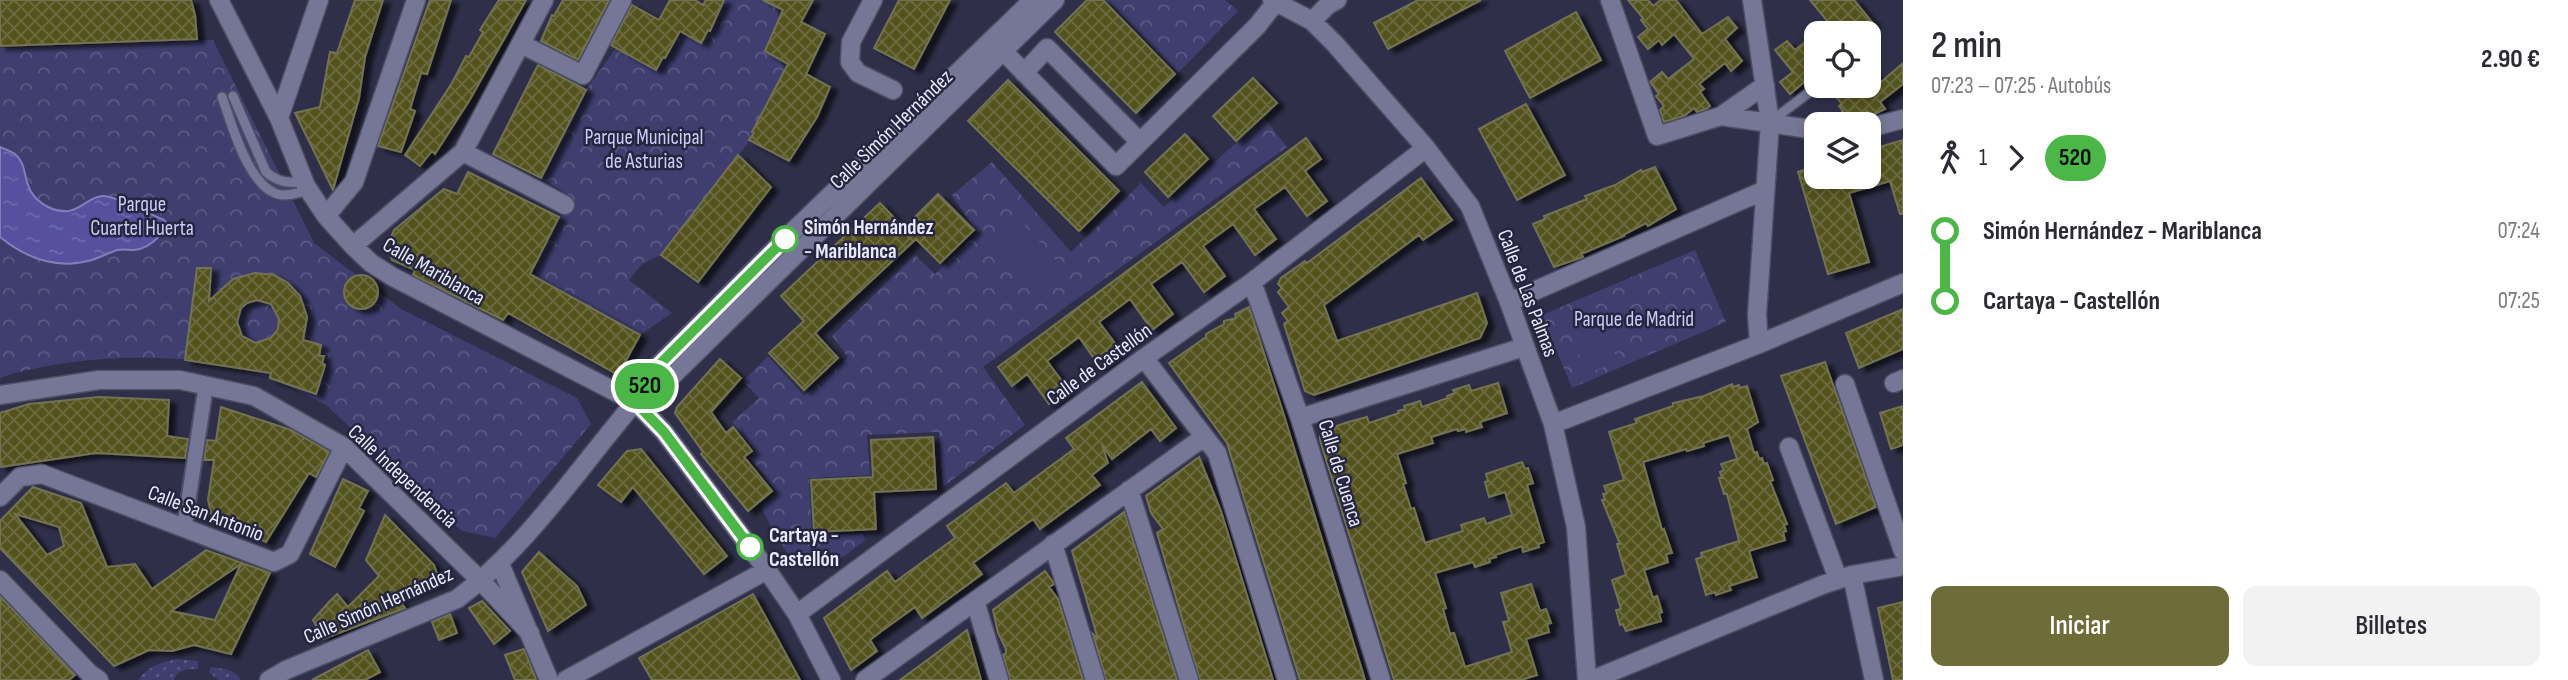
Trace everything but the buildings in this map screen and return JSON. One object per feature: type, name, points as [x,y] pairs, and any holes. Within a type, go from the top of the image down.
[{"type":"street","points":[[279,118],[319,0]]},
{"type":"street","points":[[326,216],[354,182],[416,0]]},
{"type":"street","points":[[353,246],[463,152],[544,0]]},
{"type":"street","points":[[521,44],[583,75],[622,0]]},
{"type":"street","points":[[873,0],[850,42],[850,62],[858,73],[893,90]]},
{"type":"street","name":"Calle Simón Hernández","points":[[635,402],[668,380],[1055,0]]},
{"type":"street","points":[[1312,20],[1328,5],[1338,0]]},
{"type":"street","points":[[1610,0],[1657,136],[1721,116],[1765,85]]},
{"type":"street","points":[[1752,0],[1770,122],[1757,315],[1759,344]]},
{"type":"street","name":"Calle Mariblanca","points":[[220,1],[279,118],[307,186],[326,216],[370,263],[393,277],[635,402],[664,432],[767,570],[797,614],[831,680]]},
{"type":"street","name":"Calle Simón Hernández","points":[[269,680],[286,670],[457,599],[481,581],[500,564],[635,402],[656,368],[794,230],[1031,1]]},
{"type":"street","points":[[1003,51],[1116,166],[1257,26],[1274,1]]},
{"type":"street","name":"Calle de Las Palmas","points":[[1274,1],[1312,20],[1426,148],[1470,206],[1509,302],[1553,424],[1576,527],[1590,680]]},
{"type":"street","points":[[1024,73],[1047,48],[1140,142]]},
{"type":"street","points":[[1721,116],[1804,128]]},
{"type":"street","points":[[1881,125],[1903,119]]},
{"type":"street","name":"Calle de Castellón","points":[[797,614],[1144,358],[1252,282],[1426,148]]},
{"type":"street","points":[[463,152],[565,205]]},
{"type":"street","points":[[1509,302],[1765,190]]},
{"type":"street","name":"Calle de Cuenca","points":[[1252,282],[1300,418],[1381,680]]},
{"type":"street","points":[[1553,424],[1759,344],[1903,283]]},
{"type":"street","points":[[1300,418],[1524,347]]},
{"type":"street","points":[[1144,358],[1217,453],[1287,680]]},
{"type":"street","name":"Calle Independencia","points":[[0,395],[99,380],[188,381],[254,396],[344,447],[530,632]]},
{"type":"street","points":[[1845,384],[1903,551]]},
{"type":"street","points":[[184,528],[206,385]]},
{"type":"street","points":[[865,680],[1204,437]]},
{"type":"street","name":"Calle San Antonio","points":[[0,497],[20,477],[42,474],[274,562],[290,554],[344,447]]},
{"type":"street","points":[[1789,447],[1845,577],[1874,680]]},
{"type":"street","points":[[1129,490],[1189,680]]},
{"type":"street","points":[[1053,544],[1095,680]]},
{"type":"street","points":[[500,564],[549,680]]},
{"type":"street","points":[[1590,680],[1845,577],[1903,566]]},
{"type":"street","points":[[566,680],[767,570]]},
{"type":"street","points":[[0,580],[90,678]]},
{"type":"street","points":[[975,601],[999,680]]},
{"type":"lane","points":[[233,96],[265,172],[276,181],[307,186]]},
{"type":"lane","points":[[1770,122],[1804,96]]},
{"type":"lane","points":[[222,97],[254,177],[266,188],[280,195],[307,186]]},
{"type":"green space","name":"Parque Municipal de Asturias","points":[[717,0],[763,0],[775,6],[779,18],[765,51],[779,59],[785,70],[752,131],[750,140],[661,255],[642,264],[629,280],[672,313],[640,335],[534,276],[538,259],[571,196],[541,178],[586,90],[616,48],[666,58],[678,29],[710,30],[717,18]]},
{"type":"green space","points":[[1106,0],[1225,0],[1238,11],[1178,73]]},
{"type":"green space","name":"Parque Cuartel Huerta","points":[[213,40],[314,243],[401,309],[577,398],[591,424],[495,538],[462,531],[326,405],[254,372],[216,363],[121,358],[56,364],[0,378],[0,48]]},
{"type":"green space","points":[[1264,118],[1287,147],[983,367],[1025,425],[943,487],[939,432],[867,435],[870,475],[809,478],[812,535],[863,534],[865,540],[828,565],[815,568],[794,560],[778,540],[761,507],[777,492],[749,457],[756,451],[732,422],[759,398],[743,381],[768,356],[804,396],[848,357],[832,336],[915,255],[935,274],[977,233],[952,195],[992,162],[1071,252],[1141,183],[1164,207]]},
{"type":"green space","points":[[1014,214],[1063,268],[1034,295],[985,242]]},
{"type":"green space","name":"Parque de Madrid","points":[[1695,250],[1726,322],[1572,388],[1542,315]]},
{"type":"green space","points":[[1593,301],[1618,361],[1587,374],[1562,314]]},
{"type":"green space","points":[[176,659],[198,661],[198,669],[180,672],[174,680],[138,680],[150,668]]},
{"type":"green space","points":[[211,667],[232,672],[241,680],[218,680],[209,672]]},
{"type":"water","points":[[0,147],[20,159],[32,194],[48,207],[58,211],[73,210],[97,197],[109,197],[164,220],[167,224],[165,229],[149,245],[139,249],[117,250],[79,263],[55,263],[32,257],[0,237]]},
{"type":"bus line","name":"520","points":[[750,547],[664,432],[635,402],[656,368],[785,239]]},
{"type":"place","name":"Simón Hernández - Mariblanca","points":[[785,239]]},
{"type":"place","name":"Cartaya - Castellón","points":[[750,547]]}]
